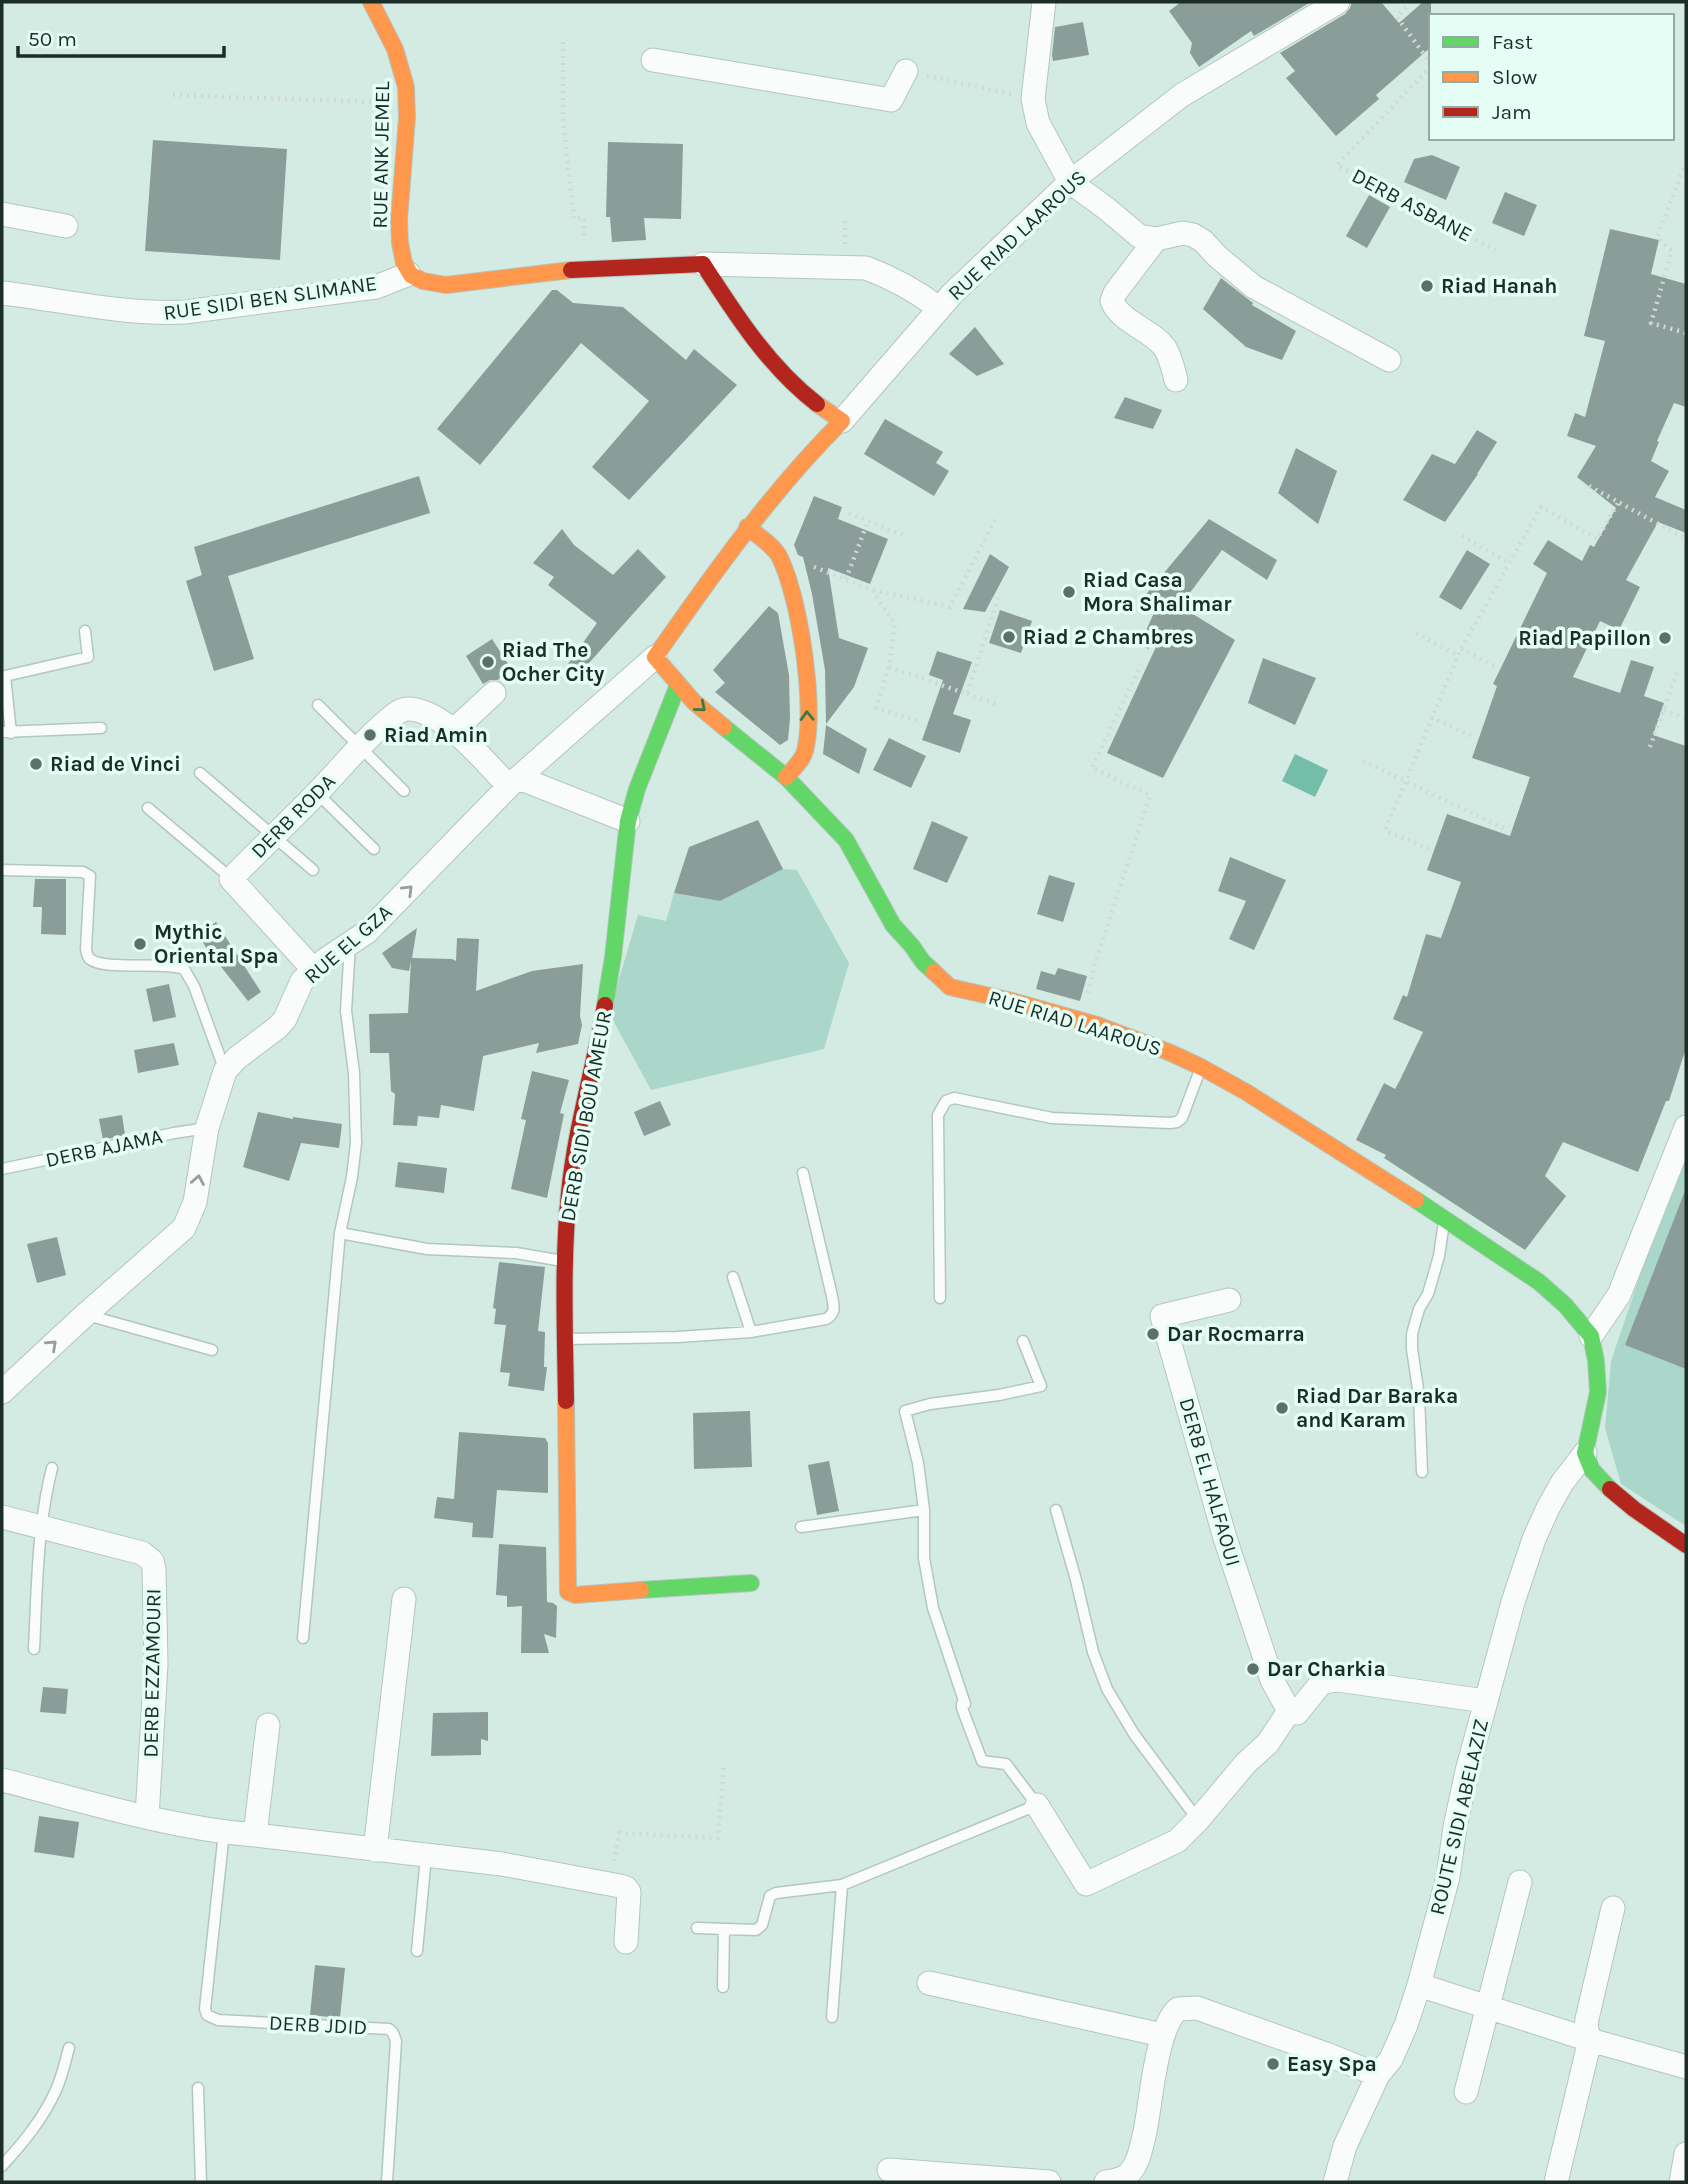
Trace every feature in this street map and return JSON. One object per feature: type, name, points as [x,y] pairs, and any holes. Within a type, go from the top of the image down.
[{"type":"street","name":"RUE ANK JEMEL","points":[[371,2],[398,53],[403,70],[407,103],[399,233],[402,257],[409,274]]},
{"type":"street","points":[[1044,2],[1033,99],[1038,123],[1070,182],[1139,236],[1156,239],[1184,233],[1193,235],[1254,287],[1389,360]]},
{"type":"street","name":"RUE RIAD LAAROUS","points":[[1338,2],[1182,95],[1070,182],[952,294],[842,421],[809,453],[747,527],[655,657],[694,702],[786,777],[846,840],[893,925],[923,962],[950,987],[1082,1021],[1171,1053],[1246,1092],[1445,1218],[1539,1282],[1565,1305],[1591,1336]]},
{"type":"street","points":[[653,60],[891,100],[906,71]]},
{"type":"street","points":[[2,214],[66,226]]},
{"type":"street","points":[[1156,239],[1115,293],[1112,301],[1115,308],[1165,348],[1176,380]]},
{"type":"street","points":[[703,264],[759,345],[804,393],[842,421]]},
{"type":"street","points":[[409,274],[424,282],[446,285],[584,268],[703,264],[845,266],[866,268],[890,277],[939,308]]},
{"type":"street","name":"RUE SIDI BEN SLIMANE","points":[[2,293],[123,311],[185,312],[376,287],[409,274]]},
{"type":"street","points":[[747,527],[778,553],[794,597],[807,673],[806,754],[786,777]]},
{"type":"street","name":"RUE EL GZA","points":[[2,1392],[184,1228],[195,1202],[207,1128],[225,1072],[237,1058],[266,1038],[285,1019],[302,981],[313,969],[367,932],[514,782],[655,657]]},
{"type":"street","name":"DERB SIDI BOU AMEUR","points":[[678,685],[646,764],[628,821],[603,1021],[583,1110],[569,1192],[565,1261],[567,1586],[568,1592],[575,1595],[751,1583]]},
{"type":"street","points":[[453,730],[494,693]]},
{"type":"street","name":"DERB RODA","points":[[232,878],[396,712],[407,709],[433,717],[453,730],[514,782]]},
{"type":"street","points":[[514,782],[628,821]]},
{"type":"street","points":[[232,878],[313,969]]},
{"type":"street","points":[[1686,1127],[1619,1295],[1591,1336],[1598,1392],[1585,1454],[1592,1470],[1605,1485],[1686,1545]]},
{"type":"street","name":"DERB EL HALFAOUI","points":[[1229,1300],[1162,1316],[1225,1538],[1272,1680],[1289,1711]]},
{"type":"street","name":"ROUTE SIDI ABELAZIZ","points":[[1335,2182],[1345,2146],[1378,2075],[1391,2059],[1419,1985],[1448,1877],[1455,1827],[1485,1700],[1534,1539],[1562,1483],[1585,1454]]},
{"type":"street","name":"DERB EZZAMOURI","points":[[2,1517],[142,1553],[152,1561],[156,1664],[147,1817]]},
{"type":"street","points":[[375,1850],[404,1599]]},
{"type":"street","points":[[1037,1805],[1086,1884],[1177,1841],[1246,1763],[1268,1743],[1289,1711],[1297,1713],[1322,1682],[1338,1680],[1485,1700]]},
{"type":"street","points":[[255,1835],[268,1725]]},
{"type":"street","points":[[2,1780],[147,1817],[223,1832],[502,1864],[611,1884],[626,1888],[629,1892],[626,1942]]},
{"type":"street","points":[[1465,2092],[1520,1882]]},
{"type":"street","points":[[1556,2182],[1590,2040],[1586,2027],[1587,2019],[1613,1908]]},
{"type":"street","points":[[929,1983],[1162,2035]]},
{"type":"street","points":[[1419,1985],[1590,2040],[1686,2067]]},
{"type":"street","points":[[1106,2182],[1126,2176],[1136,2164],[1162,2035],[1178,2009],[1196,2008],[1378,2075]]},
{"type":"street","points":[[1681,2182],[1686,2154]]},
{"type":"street","points":[[889,2171],[1049,2182]]},
{"type":"lane","points":[[85,631],[88,657],[5,676],[6,732],[101,728]]},
{"type":"lane","points":[[318,705],[404,791]]},
{"type":"lane","points":[[200,773],[313,870]]},
{"type":"lane","points":[[317,793],[374,849]]},
{"type":"lane","points":[[148,808],[232,878]]},
{"type":"lane","points":[[2,870],[83,872],[90,876],[86,949],[88,956],[93,961],[120,965],[184,969],[194,986],[225,1072]]},
{"type":"lane","points":[[303,1638],[340,1233],[356,1143],[354,1073],[346,1011],[350,944]]},
{"type":"lane","points":[[940,1298],[938,1115],[946,1101],[954,1098],[1052,1118],[1170,1123],[1182,1118],[1201,1068]]},
{"type":"lane","name":"DERB AJAMA","points":[[2,1170],[207,1128]]},
{"type":"lane","points":[[565,1339],[751,1332],[826,1320],[834,1311],[803,1173]]},
{"type":"lane","points":[[1422,1472],[1419,1396],[1412,1334],[1439,1256],[1445,1218]]},
{"type":"lane","points":[[340,1233],[427,1249],[516,1253],[565,1261]]},
{"type":"lane","points":[[733,1277],[751,1332]]},
{"type":"lane","points":[[85,1315],[212,1350]]},
{"type":"lane","points":[[697,1928],[759,1929],[767,1901],[776,1893],[842,1885],[1037,1805],[1006,1764],[982,1761],[962,1708],[962,1704],[965,1704],[933,1608],[924,1558],[924,1510],[918,1462],[905,1411],[930,1404],[999,1395],[1041,1386],[1023,1341]]},
{"type":"lane","points":[[34,1649],[40,1526],[52,1468]]},
{"type":"lane","points":[[800,1527],[924,1510]]},
{"type":"lane","points":[[1056,1510],[1093,1652],[1107,1689],[1134,1734],[1198,1820]]},
{"type":"lane","name":"DERB JDID","points":[[223,1832],[205,2009],[207,2015],[218,2020],[383,2028],[393,2033],[396,2041],[387,2182]]},
{"type":"lane","points":[[417,1951],[426,1856]]},
{"type":"lane","points":[[832,2017],[842,1885]]},
{"type":"lane","points":[[723,1987],[724,1930]]},
{"type":"lane","points":[[2,2166],[44,2114],[57,2088],[69,2048]]},
{"type":"lane","points":[[198,2088],[201,2182]]},
{"type":"path","name":"DERB ASBANE","points":[[1411,2],[1397,17],[1429,62]]},
{"type":"path","points":[[563,42],[563,119],[574,219],[584,218],[584,268]]},
{"type":"path","name":"DERB ASBANE","points":[[1429,67],[1338,165],[1495,250]]},
{"type":"path","points":[[906,71],[1033,99]]},
{"type":"path","points":[[173,95],[407,103]]},
{"type":"path","points":[[1686,162],[1657,237],[1672,251],[1651,323],[1686,333]]},
{"type":"path","points":[[1589,486],[1686,539]]},
{"type":"path","points":[[1429,849],[1385,830],[1461,649],[1541,507],[1597,539],[1618,503]]},
{"type":"path","points":[[849,513],[905,536]]},
{"type":"path","points":[[778,553],[872,590],[950,607],[997,516]]},
{"type":"path","points":[[846,579],[868,521]]},
{"type":"path","points":[[1462,536],[1509,563]]},
{"type":"path","points":[[872,590],[895,624],[889,667],[876,708],[921,722]]},
{"type":"path","points":[[967,694],[998,598]]},
{"type":"path","points":[[1416,633],[1459,656]]},
{"type":"path","points":[[1461,649],[1495,666]]},
{"type":"path","points":[[1082,1021],[1095,964],[1150,795],[1091,768],[1141,665]]},
{"type":"path","points":[[889,667],[998,705]]},
{"type":"path","points":[[1650,747],[1678,673]]},
{"type":"path","points":[[1664,710],[1686,718]]},
{"type":"path","points":[[1431,717],[1474,737]]},
{"type":"path","points":[[1363,761],[1505,829]]},
{"type":"path","points":[[611,1884],[619,1833],[718,1838],[724,1764]]},
{"type":"shaded area","points":[[1295,754],[1328,770],[1315,797],[1282,781]]},
{"type":"shaded area","points":[[783,869],[797,870],[849,963],[824,1049],[651,1090],[609,1013],[638,915],[666,921],[674,893],[720,901]]},
{"type":"shaded area","points":[[1686,1140],[1686,1526],[1621,1484],[1605,1428],[1611,1361]]},
{"type":"building","points":[[1181,2],[1311,2],[1254,36],[1251,31],[1199,67],[1190,53],[1192,43],[1169,11]]},
{"type":"building","points":[[1352,2],[1381,2],[1399,23],[1423,2],[1431,2],[1429,49],[1376,95],[1379,99],[1336,136],[1286,78],[1295,71],[1280,53],[1345,14]]},
{"type":"building","points":[[1083,22],[1089,55],[1053,61],[1055,27]]},
{"type":"building","points":[[153,140],[287,149],[280,260],[145,251]]},
{"type":"building","points":[[608,142],[683,144],[681,219],[644,218],[646,240],[612,242],[610,217],[606,217]]},
{"type":"building","points":[[1432,155],[1460,167],[1446,200],[1404,182],[1414,159]]},
{"type":"building","points":[[1505,192],[1537,205],[1524,236],[1492,223]]},
{"type":"building","points":[[1369,195],[1390,207],[1367,248],[1346,236]]},
{"type":"building","points":[[1610,229],[1659,240],[1651,274],[1686,284],[1686,407],[1674,403],[1651,461],[1669,471],[1655,497],[1686,510],[1686,533],[1658,522],[1626,580],[1640,587],[1619,630],[1600,621],[1573,677],[1620,693],[1631,660],[1654,667],[1644,696],[1664,703],[1653,735],[1686,746],[1686,1048],[1669,1101],[1666,1101],[1638,1172],[1563,1142],[1545,1176],[1566,1196],[1525,1250],[1384,1158],[1386,1155],[1356,1140],[1384,1083],[1395,1089],[1423,1032],[1393,1019],[1403,995],[1407,997],[1426,934],[1441,938],[1461,882],[1427,870],[1447,814],[1510,836],[1530,777],[1472,758],[1497,686],[1493,684],[1547,573],[1533,564],[1548,540],[1582,561],[1590,545],[1594,547],[1616,508],[1577,477],[1596,446],[1567,436],[1575,413],[1585,417],[1605,341],[1584,336]]},
{"type":"building","points":[[1221,278],[1253,303],[1252,305],[1296,331],[1282,360],[1246,347],[1203,309]]},
{"type":"building","points":[[552,290],[557,290],[573,303],[623,307],[686,360],[694,349],[737,385],[629,500],[592,467],[649,401],[581,343],[480,465],[437,429]]},
{"type":"building","points":[[975,327],[1004,364],[977,376],[949,354]]},
{"type":"building","points":[[1125,397],[1162,410],[1153,429],[1114,418]]},
{"type":"building","points":[[885,419],[943,452],[936,463],[949,471],[934,496],[864,454]]},
{"type":"building","points":[[1477,430],[1497,442],[1445,522],[1403,500],[1432,454],[1455,464]]},
{"type":"building","points":[[1296,448],[1337,471],[1318,524],[1278,493]]},
{"type":"building","points":[[419,476],[430,513],[228,576],[254,659],[214,671],[186,581],[202,575],[194,547]]},
{"type":"building","points":[[814,496],[842,507],[838,519],[888,539],[870,584],[828,568],[839,638],[868,648],[854,687],[826,724],[825,670],[812,594],[803,557],[798,555],[794,545]]},
{"type":"building","points":[[1209,519],[1277,560],[1267,580],[1222,550],[1180,606],[1235,640],[1163,778],[1107,753],[1161,636],[1159,634],[1148,649],[1140,644],[1157,606],[1143,598]]},
{"type":"building","points":[[562,529],[574,545],[613,575],[638,549],[666,577],[580,673],[568,664],[597,623],[548,585],[554,577],[533,563]]},
{"type":"building","points":[[1467,550],[1490,564],[1461,610],[1439,597]]},
{"type":"building","points":[[990,554],[1009,567],[985,612],[963,609]]},
{"type":"building","points":[[769,606],[778,613],[789,675],[788,740],[780,745],[715,692],[725,683],[713,670]]},
{"type":"building","name":"Riad 2 Chambres","points":[[1000,610],[1032,621],[1021,653],[989,643]]},
{"type":"building","name":"Riad The Ocher City","points":[[492,639],[510,667],[498,680],[483,684],[466,656]]},
{"type":"building","points":[[937,651],[972,662],[953,714],[971,720],[960,753],[922,740],[943,680],[929,675]]},
{"type":"building","points":[[1263,658],[1316,678],[1295,725],[1248,703]]},
{"type":"building","points":[[826,725],[867,749],[859,774],[823,754]]},
{"type":"building","points":[[889,738],[926,756],[911,788],[873,770]]},
{"type":"building","points":[[758,820],[783,869],[720,901],[674,893],[689,847]]},
{"type":"building","points":[[932,821],[968,837],[947,883],[913,869]]},
{"type":"building","points":[[1230,857],[1286,880],[1254,950],[1229,939],[1246,901],[1218,891]]},
{"type":"building","points":[[1049,875],[1075,883],[1063,922],[1037,914]]},
{"type":"building","points":[[35,879],[66,879],[66,935],[41,934],[42,907],[33,907]]},
{"type":"building","points":[[216,922],[261,992],[248,1001],[198,934]]},
{"type":"building","points":[[417,928],[412,958],[456,961],[457,938],[479,939],[476,991],[532,971],[583,964],[580,1016],[582,1025],[578,1044],[536,1053],[539,1043],[483,1056],[474,1111],[441,1105],[439,1118],[418,1116],[417,1126],[393,1125],[395,1094],[391,1091],[389,1053],[370,1053],[369,1014],[408,1013],[411,961],[409,971],[392,968],[382,953]]},
{"type":"building","points":[[1058,968],[1087,976],[1080,1001],[1036,989],[1041,971],[1055,975]]},
{"type":"building","points":[[169,984],[176,1017],[153,1022],[146,989]]},
{"type":"building","points":[[174,1043],[179,1065],[138,1073],[134,1050]]},
{"type":"building","points":[[532,1071],[569,1080],[560,1113],[564,1114],[547,1198],[511,1189],[526,1120],[521,1119]]},
{"type":"building","points":[[660,1101],[671,1125],[644,1136],[634,1112]]},
{"type":"building","points":[[258,1112],[342,1124],[339,1148],[301,1143],[289,1181],[243,1167]]},
{"type":"building","points":[[122,1115],[125,1135],[103,1140],[99,1119]]},
{"type":"building","points":[[398,1162],[447,1168],[444,1193],[395,1187]]},
{"type":"building","points":[[1686,1191],[1686,1369],[1625,1345]]},
{"type":"building","points":[[57,1237],[66,1275],[37,1283],[27,1244]]},
{"type":"building","points":[[499,1262],[545,1267],[538,1331],[545,1332],[544,1367],[547,1367],[544,1391],[508,1386],[510,1373],[500,1372],[506,1325],[494,1324],[496,1309],[493,1308]]},
{"type":"building","points":[[750,1411],[752,1467],[694,1469],[693,1413]]},
{"type":"building","points":[[459,1432],[545,1438],[548,1443],[548,1493],[497,1490],[493,1538],[472,1537],[473,1523],[434,1518],[437,1497],[454,1499]]},
{"type":"building","points":[[829,1461],[839,1511],[817,1515],[808,1465]]},
{"type":"building","points":[[499,1544],[546,1547],[547,1602],[557,1606],[556,1638],[544,1634],[549,1653],[521,1653],[522,1606],[507,1607],[507,1596],[496,1595]]},
{"type":"building","points":[[43,1687],[68,1689],[66,1714],[40,1712]]},
{"type":"building","points":[[488,1712],[488,1741],[481,1739],[481,1755],[431,1756],[433,1713]]},
{"type":"building","points":[[39,1816],[79,1822],[74,1858],[34,1852]]},
{"type":"building","points":[[315,1965],[345,1968],[340,2018],[310,2015]]},
{"type":"traffic: fast","points":[[605,1005],[628,821],[637,789],[678,685]]},
{"type":"traffic: fast","points":[[724,727],[786,777],[846,840],[893,925],[934,972]]},
{"type":"traffic: fast","points":[[1416,1200],[1539,1282],[1565,1305],[1591,1336],[1598,1392],[1585,1453],[1592,1470],[1610,1489]]},
{"type":"traffic: fast","points":[[641,1590],[751,1583]]},
{"type":"traffic: slow","points":[[371,2],[395,49],[406,87],[407,118],[399,220],[404,263],[411,275],[423,281],[446,285],[571,270]]},
{"type":"traffic: slow","points":[[724,727],[694,702],[655,657],[766,505],[842,421],[817,404]]},
{"type":"traffic: slow","points":[[747,527],[769,544],[779,556],[787,574],[804,652],[809,708],[808,732],[804,754],[786,777]]},
{"type":"traffic: slow","points":[[934,972],[950,987],[1097,1025],[1201,1067],[1246,1092],[1416,1200]]},
{"type":"traffic: slow","points":[[566,1401],[568,1592],[575,1595],[641,1590]]},
{"type":"traffic: jam","points":[[571,270],[703,264],[740,321],[768,357],[817,404]]},
{"type":"traffic: jam","points":[[566,1401],[565,1271],[569,1193],[605,1005]]},
{"type":"traffic: jam","points":[[1610,1489],[1686,1545]]},
{"type":"place","name":"Riad Hanah","points":[[1427,286]]},
{"type":"place","name":"Riad Casa Mora Shalimar","points":[[1069,592]]},
{"type":"place","name":"Riad 2 Chambres","points":[[1009,637]]},
{"type":"place","name":"Riad Papillon","points":[[1665,638]]},
{"type":"place","name":"Riad The Ocher City","points":[[488,662]]},
{"type":"place","name":"Riad Amin","points":[[370,735]]},
{"type":"place","name":"Riad de Vinci","points":[[36,764]]},
{"type":"place","name":"Mythic Oriental Spa","points":[[140,944]]},
{"type":"place","name":"Dar Rocmarra","points":[[1153,1334]]},
{"type":"place","name":"Riad Dar Baraka and Karam","points":[[1282,1408]]},
{"type":"place","name":"Dar Charkia","points":[[1253,1669]]},
{"type":"place","name":"Easy Spa","points":[[1273,2064]]}]
